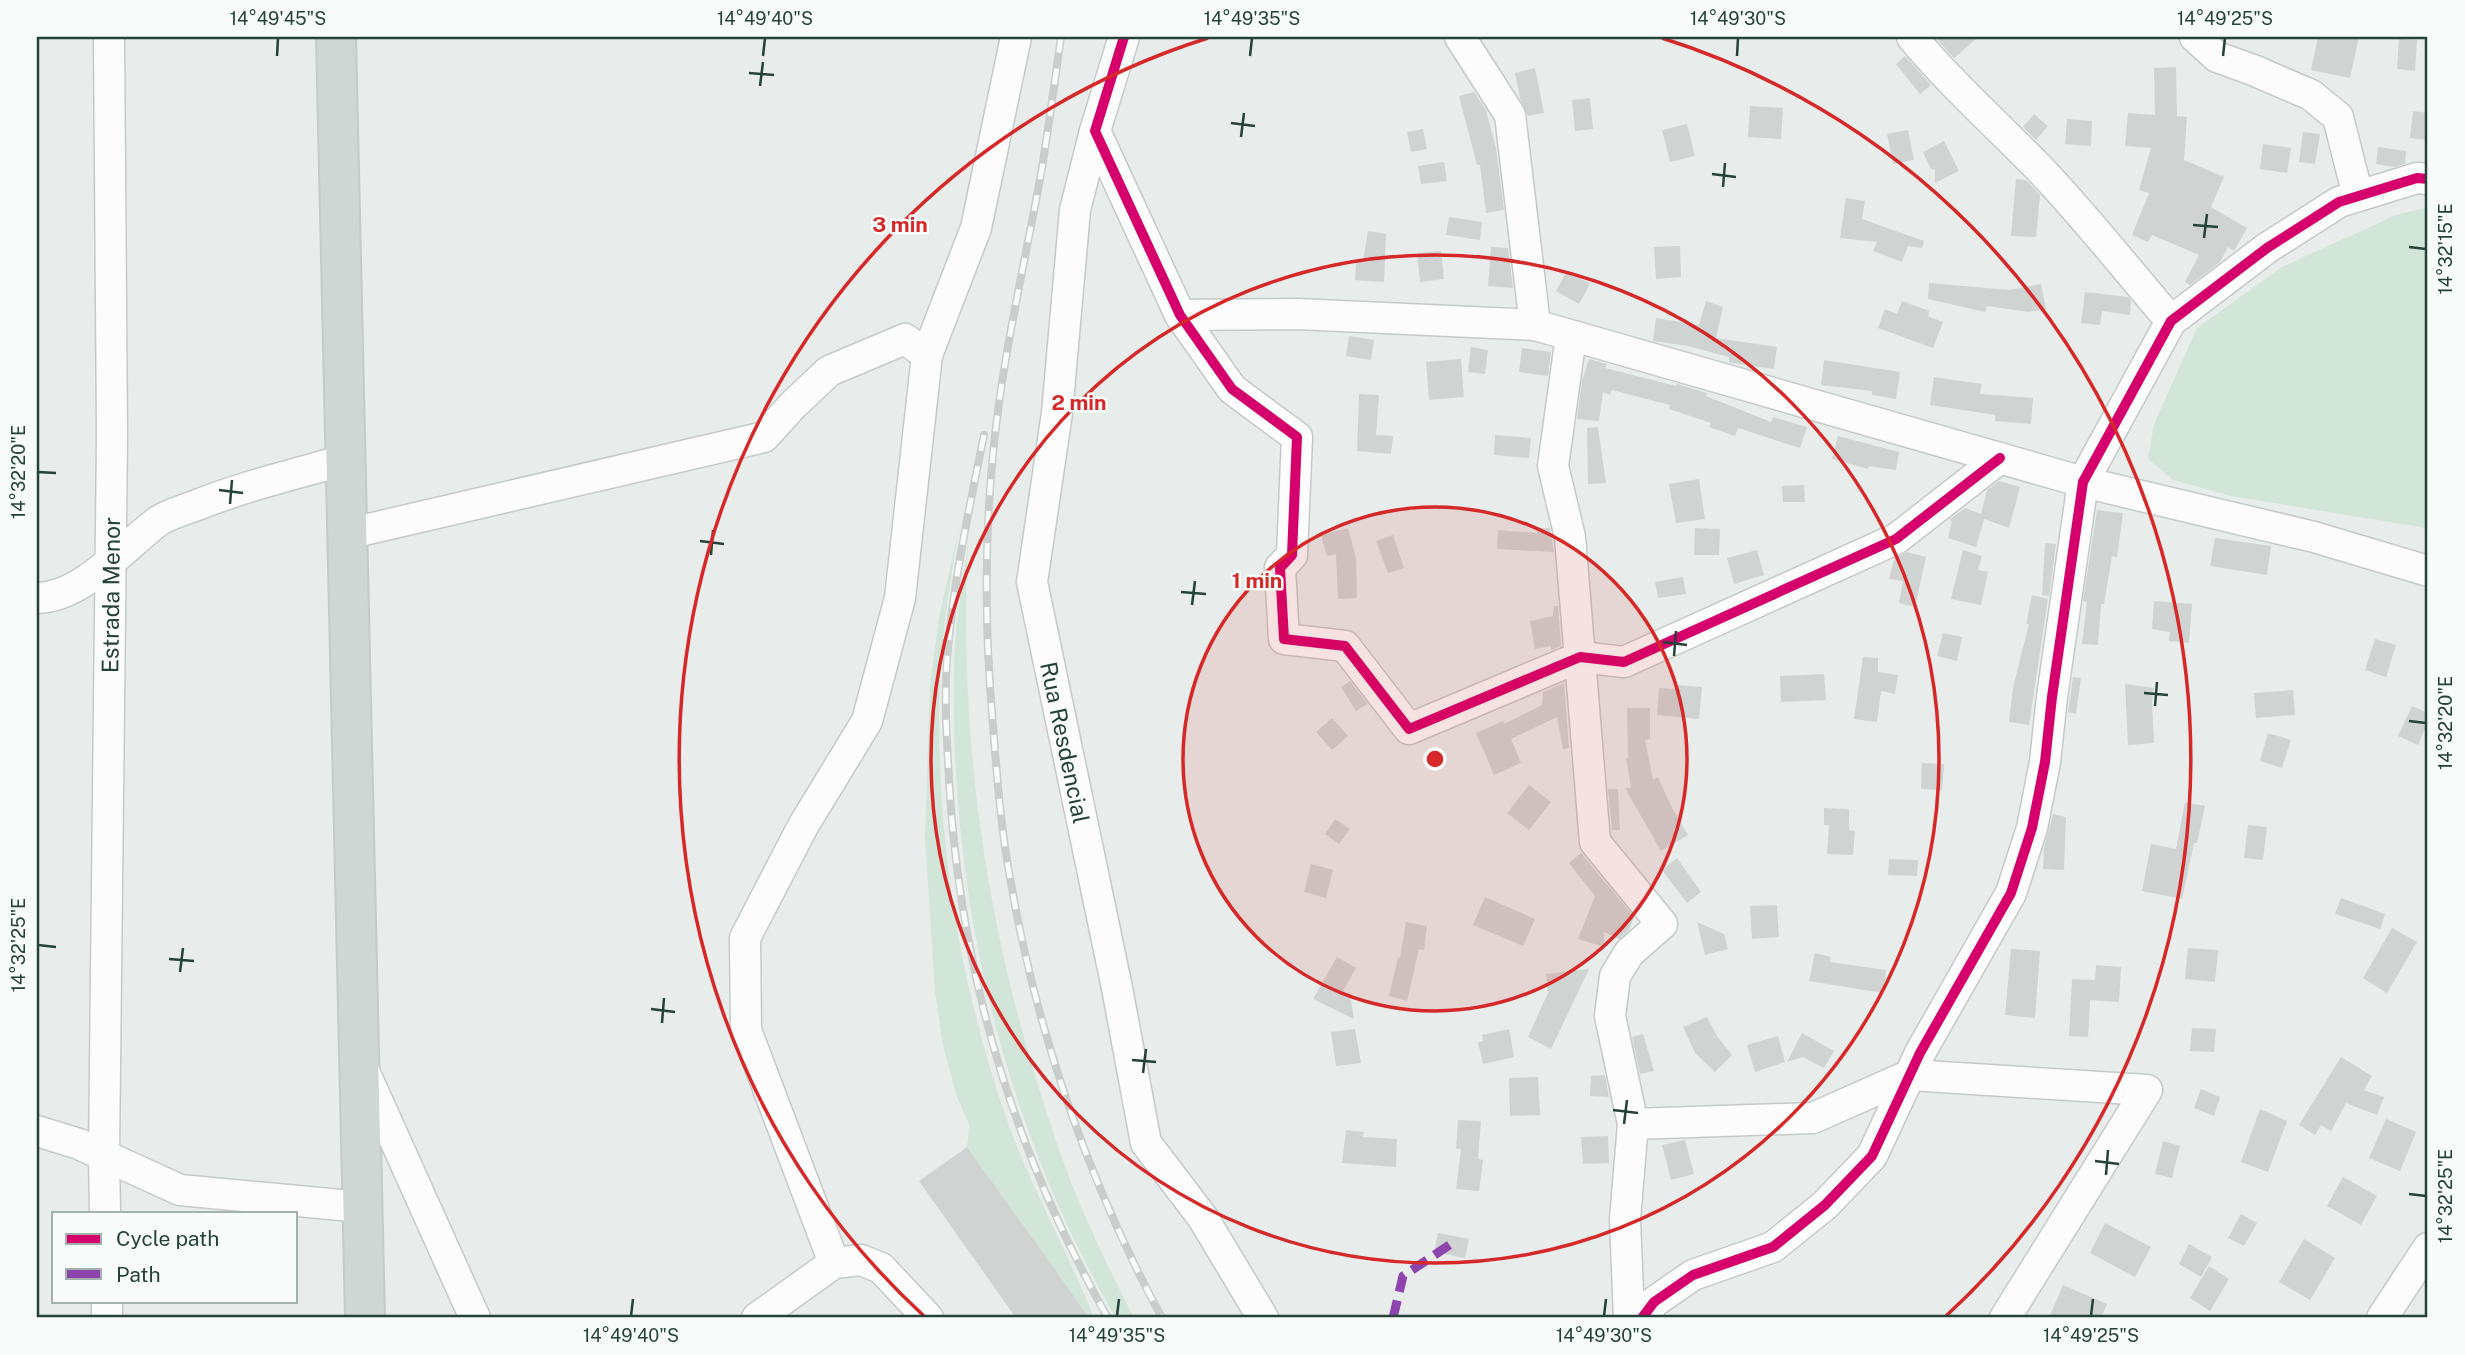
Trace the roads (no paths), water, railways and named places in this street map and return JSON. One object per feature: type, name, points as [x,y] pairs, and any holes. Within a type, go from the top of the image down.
[{"type":"main road","points":[[336,37],[365,1318]]},
{"type":"street","name":"Estrada Menor","points":[[105,1212],[111,562],[109,37]]},
{"type":"street","points":[[834,1264],[746,1030],[745,938],[803,826],[867,721],[900,598],[927,355],[976,228],[1016,37]]},
{"type":"street","name":"Rua Resdencial","points":[[1124,37],[1095,131],[1075,210],[1058,413],[1032,583],[1117,988],[1146,1143],[1203,1219],[1263,1318]]},
{"type":"street","points":[[1460,37],[1510,115],[1535,326]]},
{"type":"street","points":[[1912,37],[2084,218],[2171,321]]},
{"type":"street","points":[[2196,37],[2217,57],[2311,95],[2338,117],[2358,196]]},
{"type":"street","points":[[1095,131],[1180,315],[1233,389],[1297,437],[1293,555],[1280,568],[1284,639],[1345,646],[1409,729],[1580,657],[1624,662],[1896,539],[2000,458]]},
{"type":"street","points":[[1642,1318],[1654,1302],[1693,1275],[1773,1247],[1825,1205],[1872,1156],[1920,1053],[2011,893],[2032,828],[2045,762],[2083,482],[2171,321],[2267,248],[2339,202],[2417,178],[2428,179]]},
{"type":"street","points":[[1180,315],[1297,314],[1535,326],[2083,482],[2314,537],[2428,571]]},
{"type":"street","points":[[1571,336],[1553,466],[1570,537],[1595,842],[1662,924],[1629,953],[1615,976],[1610,1016],[1633,1125],[1625,1219],[1629,1318]]},
{"type":"street","points":[[347,534],[764,437],[829,371],[905,339],[927,355]]},
{"type":"street","points":[[37,597],[46,597],[77,586],[111,562],[160,520],[234,490],[345,460]]},
{"type":"street","points":[[359,1059],[475,1318]]},
{"type":"street","points":[[1633,1125],[1813,1118],[1910,1075],[2147,1090],[2005,1318]]},
{"type":"street","points":[[37,1131],[79,1144],[180,1190],[362,1207]]},
{"type":"street","points":[[2382,1318],[2428,1248]]},
{"type":"street","points":[[757,1318],[834,1264],[861,1261],[881,1268],[928,1318]]},
{"type":"railway","points":[[1061,37],[1042,168],[1014,311],[997,418],[988,522],[988,657],[1002,824],[1011,883],[1035,996],[1089,1161],[1111,1214],[1162,1318]]},
{"type":"railway","points":[[984,435],[957,574],[947,659],[947,735],[955,852],[965,922],[997,1059],[1045,1191],[1074,1255],[1108,1318]]}]
